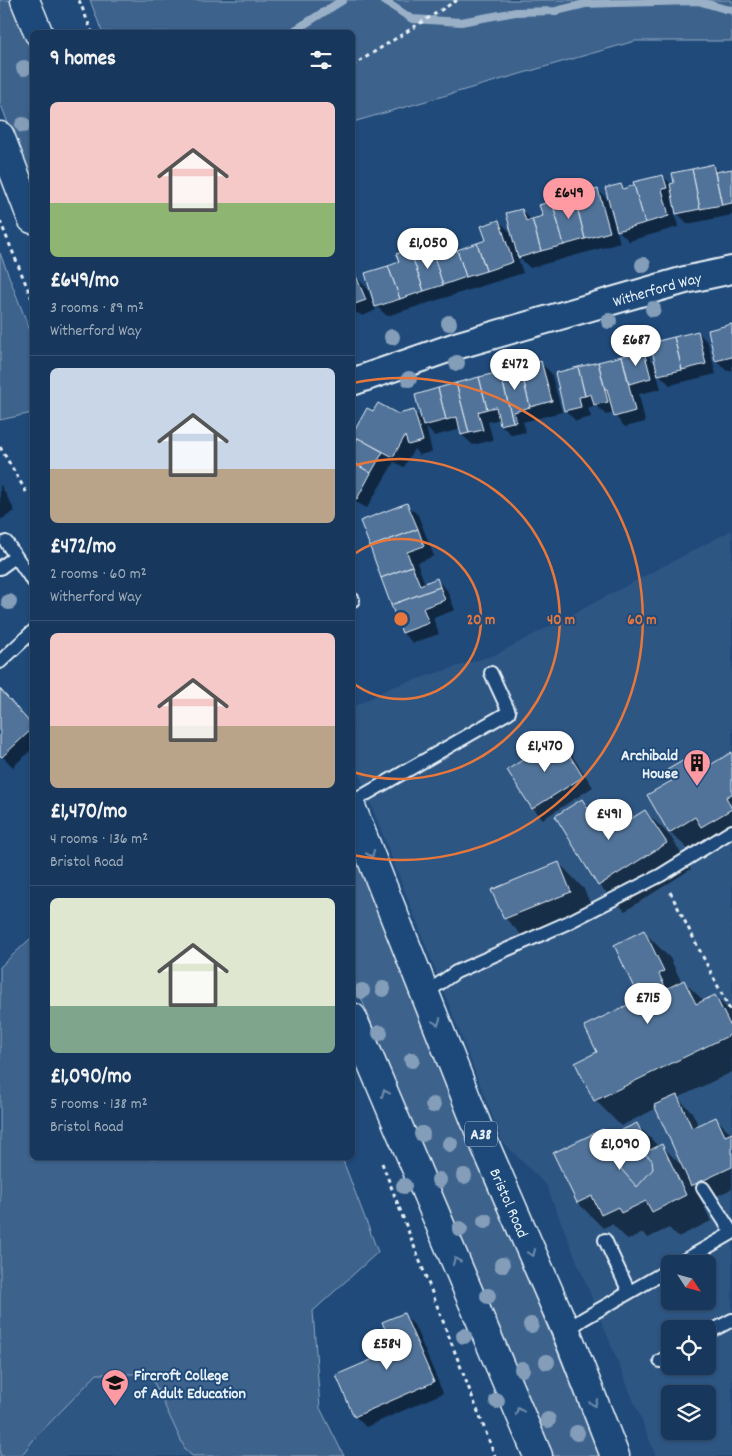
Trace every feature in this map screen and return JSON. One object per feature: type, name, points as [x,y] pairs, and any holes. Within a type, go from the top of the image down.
[{"type":"highway","points":[[25,0],[37,30]]},
{"type":"highway","points":[[0,136],[30,214]]},
{"type":"highway","name":"Bristol Road","points":[[355,816],[482,1138],[566,1331],[614,1456]]},
{"type":"highway","points":[[355,1024],[538,1456]]},
{"type":"street","name":"Witherford Way","points":[[355,381],[459,345],[685,280],[732,270]]},
{"type":"lane","points":[[6,542],[30,577]]},
{"type":"lane","points":[[0,568],[15,557]]},
{"type":"lane","points":[[2,657],[30,634]]},
{"type":"lane","points":[[355,800],[509,712],[491,673]]},
{"type":"lane","points":[[426,993],[456,972],[567,923],[661,875],[732,831]]},
{"type":"lane","points":[[694,1255],[732,1233],[703,1188]]},
{"type":"lane","points":[[605,1240],[629,1292]]},
{"type":"lane","points":[[566,1331],[661,1274]]},
{"type":"lane","points":[[716,1329],[732,1320]]},
{"type":"path","points":[[80,0],[91,30]]},
{"type":"path","points":[[355,64],[457,0]]},
{"type":"path","points":[[0,221],[30,294]]},
{"type":"path","points":[[0,448],[28,495]]},
{"type":"path","points":[[661,875],[732,1014]]},
{"type":"path","points":[[381,1162],[495,1456]]},
{"type":"shaded area","points":[[0,0],[11,0],[30,49],[30,182],[0,102]]},
{"type":"shaded area","points":[[90,0],[732,0],[732,41],[635,41],[355,121],[355,30],[101,30]]},
{"type":"shaded area","points":[[0,253],[30,331],[30,413],[0,420]]},
{"type":"shaded area","points":[[732,530],[732,1456],[656,1456],[546,1185],[502,1141],[355,763],[355,706],[392,687],[497,654]]},
{"type":"shaded area","points":[[355,855],[600,1456],[548,1456],[355,983]]},
{"type":"shaded area","points":[[30,939],[30,1160],[343,1160],[378,1252],[313,1311],[320,1408],[344,1456],[192,1456],[185,1449],[150,1374],[97,1374],[34,1439],[21,1456],[0,1456],[0,967]]},
{"type":"shaded area","name":"Fircroft College of Adult Education","points":[[97,1374],[150,1374],[185,1449],[192,1456],[21,1456],[34,1439]]},
{"type":"building","points":[[713,164],[722,205],[700,209],[692,169]]},
{"type":"building","points":[[692,169],[700,209],[676,214],[670,184],[674,183],[672,173]]},
{"type":"building","points":[[732,169],[732,203],[722,205],[715,172]]},
{"type":"building","points":[[663,175],[667,188],[662,189],[669,216],[645,223],[633,182]]},
{"type":"building","points":[[621,184],[623,189],[634,185],[645,223],[617,231],[605,188]]},
{"type":"building","points":[[598,189],[610,232],[585,239],[574,195]]},
{"type":"building","points":[[574,195],[585,239],[564,245],[552,201]]},
{"type":"building","points":[[552,201],[564,245],[541,251],[532,219],[543,216],[539,205]]},
{"type":"building","points":[[522,209],[526,221],[532,219],[541,251],[518,258],[506,213]]},
{"type":"building","points":[[499,220],[513,262],[486,271],[477,243],[486,240],[481,226]]},
{"type":"building","points":[[477,243],[486,271],[466,277],[457,250]]},
{"type":"building","points":[[410,249],[424,291],[400,299],[388,266],[399,262],[396,254]]},
{"type":"building","points":[[432,249],[443,285],[424,291],[412,256]]},
{"type":"building","points":[[457,250],[466,277],[443,285],[434,257]]},
{"type":"building","points":[[388,266],[400,299],[375,307],[365,273]]},
{"type":"building","points":[[355,276],[366,300],[355,304]]},
{"type":"building","points":[[732,324],[732,357],[715,361],[708,330]]},
{"type":"building","points":[[698,331],[706,364],[682,370],[674,337]]},
{"type":"building","points":[[674,337],[682,370],[658,375],[650,343]]},
{"type":"building","points":[[644,351],[651,378],[629,384],[622,356]]},
{"type":"building","points":[[622,356],[635,411],[614,417],[598,362]]},
{"type":"building","points":[[541,361],[552,401],[530,407],[520,367]]},
{"type":"building","points":[[598,362],[608,402],[594,405],[591,394],[585,396],[578,367]]},
{"type":"building","points":[[520,367],[530,407],[514,412],[516,422],[513,422],[500,372]]},
{"type":"building","points":[[578,367],[585,396],[579,397],[581,407],[564,411],[555,373]]},
{"type":"building","points":[[500,372],[513,422],[500,425],[496,407],[487,409],[479,377]]},
{"type":"building","points":[[479,377],[487,409],[478,412],[483,430],[469,433],[456,383]]},
{"type":"building","points":[[456,383],[469,433],[461,435],[457,417],[446,420],[438,388]]},
{"type":"building","points":[[438,388],[446,420],[423,426],[415,395]]},
{"type":"building","points":[[378,403],[398,414],[414,410],[423,441],[408,445],[405,436],[393,457],[355,437],[355,430],[367,408],[373,411]]},
{"type":"building","points":[[358,438],[383,452],[371,473],[355,464],[355,443]]},
{"type":"building","points":[[355,464],[371,473],[357,499],[355,498]]},
{"type":"building","points":[[407,503],[418,529],[370,547],[360,521]]},
{"type":"building","points":[[418,529],[424,546],[407,552],[412,566],[381,578],[370,547]]},
{"type":"building","points":[[412,566],[420,585],[437,578],[440,587],[391,605],[381,578]]},
{"type":"building","points":[[440,587],[445,600],[423,608],[429,623],[402,633],[391,605]]},
{"type":"building","points":[[0,689],[30,723],[30,731],[2,757],[0,756]]},
{"type":"building","points":[[558,737],[583,777],[532,809],[507,770]]},
{"type":"building","name":"Archibald House","points":[[732,752],[732,794],[726,797],[732,809],[701,827],[695,817],[669,833],[647,795],[673,780],[667,770],[691,756],[700,771]]},
{"type":"building","points":[[582,799],[605,835],[645,810],[667,843],[598,886],[555,816]]},
{"type":"building","points":[[559,862],[571,892],[504,919],[491,890]]},
{"type":"building","points":[[644,930],[664,971],[659,974],[666,989],[684,980],[696,1004],[715,995],[732,1029],[732,1034],[594,1101],[575,1063],[597,1052],[584,1026],[646,996],[640,985],[634,988],[614,945]]},
{"type":"building","points":[[677,1095],[692,1128],[716,1117],[725,1136],[732,1133],[732,1167],[691,1186],[654,1105]]},
{"type":"building","points":[[637,1123],[650,1150],[662,1144],[686,1195],[652,1212],[646,1201],[621,1213],[618,1207],[601,1215],[592,1196],[577,1203],[553,1153],[603,1129],[607,1137]]},
{"type":"building","points":[[628,1139],[652,1160],[653,1169],[637,1187],[621,1169]]},
{"type":"building","points":[[404,1313],[434,1382],[354,1417],[336,1375],[394,1350],[382,1322]]},
{"type":"waterway","points":[[295,30],[343,0]]},
{"type":"waterway","points":[[383,0],[412,19],[461,22],[516,12],[556,11],[585,4],[698,1],[732,10]]},
{"type":"place","name":"Archibald House","points":[[697,787]]},
{"type":"place","name":"Fircroft College of Adult Education","points":[[115,1407]]}]
